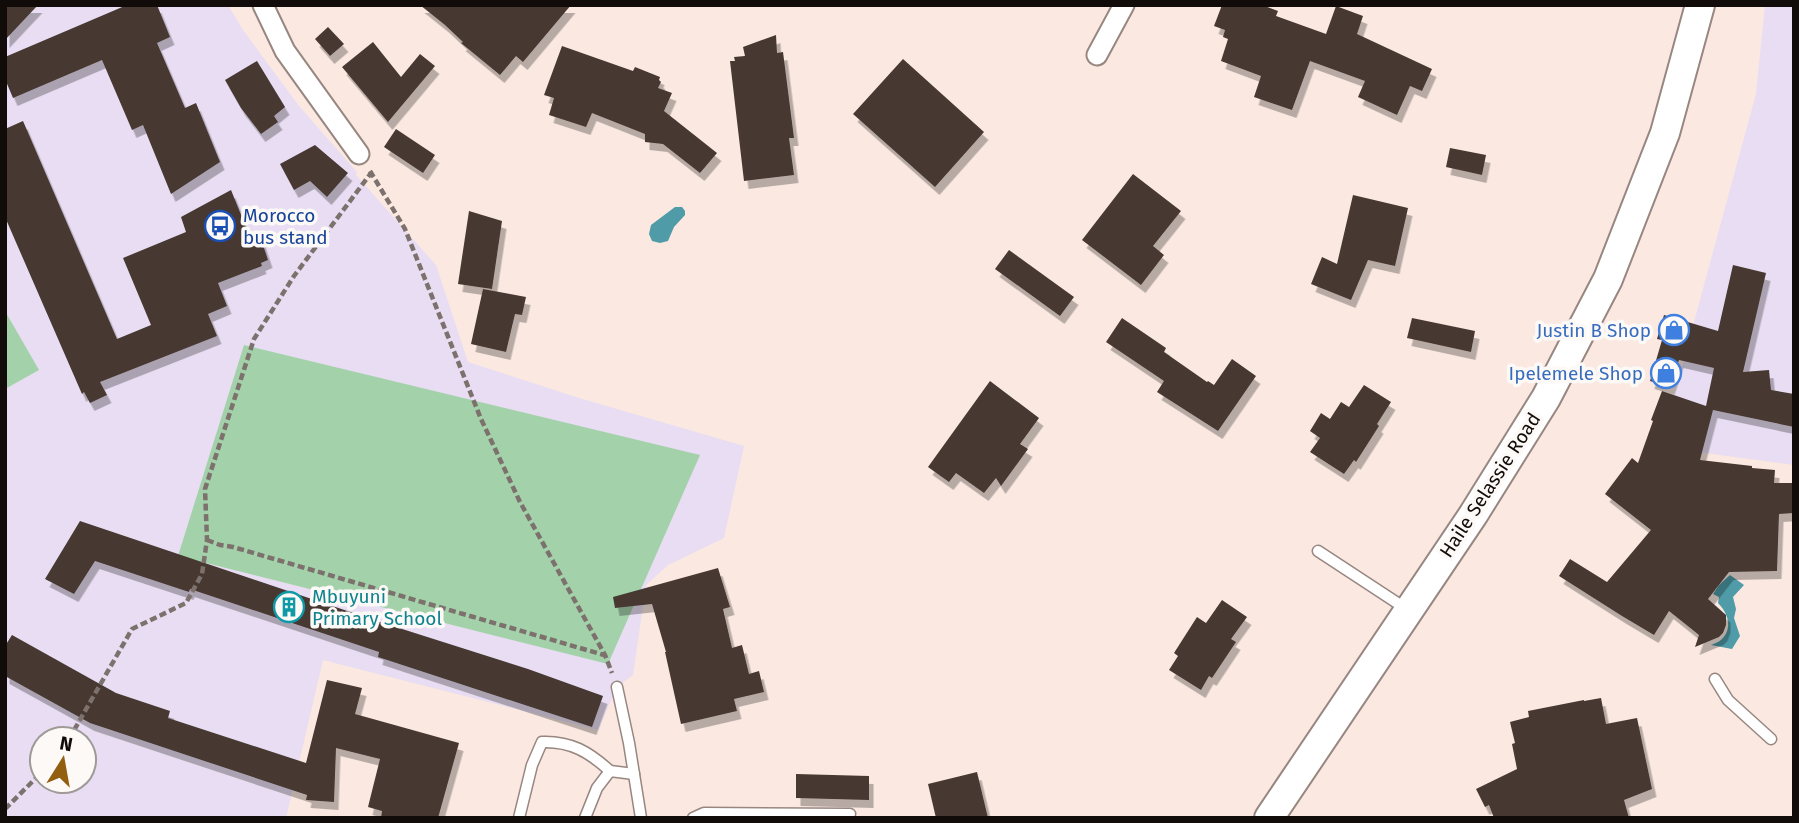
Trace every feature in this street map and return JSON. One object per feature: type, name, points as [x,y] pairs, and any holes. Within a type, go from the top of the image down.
[{"type":"street","points":[[263,5],[285,51],[359,153]]},
{"type":"street","points":[[1097,55],[1124,5]]},
{"type":"street","name":"Haile Selassie Road","points":[[1269,818],[1473,515],[1546,398],[1608,279],[1665,133],[1700,5]]},
{"type":"lane","points":[[1318,551],[1408,611]]},
{"type":"lane","points":[[1715,679],[1728,701],[1771,739]]},
{"type":"lane","points":[[617,687],[641,818]]},
{"type":"lane","points":[[519,818],[542,742],[555,741],[586,751],[610,771],[634,774]]},
{"type":"lane","points":[[585,818],[597,788],[610,771]]},
{"type":"lane","points":[[694,818],[704,813],[850,814]]},
{"type":"path","points":[[359,153],[405,229],[481,419],[520,502],[605,655],[617,687]]},
{"type":"path","points":[[77,725],[132,629],[186,603],[202,573],[207,540],[205,489],[254,339],[294,276],[371,173]]},
{"type":"path","points":[[207,540],[605,655]]},
{"type":"path","points":[[5,809],[28,786]]},
{"type":"shaded area","name":"Mbuyuni Primary School","points":[[5,5],[228,5],[243,30],[299,106],[436,265],[468,362],[579,398],[744,446],[724,538],[668,565],[646,585],[633,675],[617,687],[598,730],[323,660],[286,818],[5,818]]},
{"type":"shaded area","points":[[1765,5],[1794,5],[1794,465],[1660,447],[1756,94]]},
{"type":"green space","points":[[5,311],[39,370],[5,389]]},
{"type":"green space","points":[[244,345],[700,455],[608,664],[178,556]]},
{"type":"water","points":[[675,207],[682,207],[685,215],[674,227],[668,241],[652,241],[649,234],[651,225]]},
{"type":"water","points":[[1730,575],[1744,585],[1733,597],[1736,609],[1734,618],[1740,636],[1732,649],[1711,645],[1722,639],[1727,630],[1727,616],[1718,603],[1719,597],[1713,594]]},
{"type":"building","points":[[5,5],[38,5],[5,40]]},
{"type":"building","points":[[127,5],[157,5],[170,37],[157,43],[185,108],[196,103],[220,162],[171,194],[143,125],[132,130],[102,60],[13,98],[5,79],[5,57]]},
{"type":"building","points":[[420,5],[571,5],[523,62],[516,56],[500,75]]},
{"type":"building","points":[[1222,5],[1262,5],[1278,11],[1276,16],[1326,34],[1336,6],[1363,16],[1357,34],[1432,69],[1422,91],[1410,86],[1397,115],[1358,97],[1365,81],[1310,61],[1292,110],[1254,97],[1261,76],[1221,61],[1228,39],[1223,37],[1225,30],[1214,26]]},
{"type":"building","points":[[328,27],[344,44],[330,56],[315,39]]},
{"type":"building","points":[[776,35],[777,53],[783,52],[794,138],[789,138],[794,175],[744,181],[730,61],[735,61],[734,57],[745,56],[743,47]]},
{"type":"building","points":[[373,42],[401,77],[420,54],[435,66],[388,122],[342,67]]},
{"type":"building","points":[[562,46],[633,71],[635,67],[660,77],[658,88],[672,93],[664,111],[717,153],[700,173],[663,144],[645,142],[645,134],[592,113],[586,127],[549,115],[554,98],[544,95]]},
{"type":"building","points":[[903,59],[984,132],[935,187],[853,114]]},
{"type":"building","points":[[257,61],[285,107],[274,116],[278,122],[261,134],[241,108],[225,80]]},
{"type":"building","points":[[23,121],[117,339],[151,325],[123,258],[186,232],[181,217],[231,190],[252,242],[261,239],[268,260],[261,263],[262,266],[218,283],[227,306],[208,314],[217,336],[100,382],[107,395],[90,403],[84,392],[82,394],[5,217],[5,129]]},
{"type":"building","points":[[396,129],[435,155],[423,173],[384,147]]},
{"type":"building","points":[[315,145],[348,173],[327,197],[310,181],[294,190],[280,164]]},
{"type":"building","points":[[1450,148],[1486,155],[1482,175],[1446,167]]},
{"type":"building","points":[[1133,174],[1181,211],[1153,246],[1164,255],[1141,285],[1082,240]]},
{"type":"building","points":[[1353,195],[1408,208],[1395,266],[1368,260],[1351,300],[1311,284],[1322,257],[1337,264]]},
{"type":"building","points":[[469,211],[502,221],[492,289],[458,284]]},
{"type":"building","points":[[1009,250],[1074,297],[1060,316],[995,269]]},
{"type":"building","points":[[1733,265],[1766,273],[1743,372],[1769,370],[1771,390],[1794,394],[1794,427],[1713,410],[1700,460],[1775,470],[1774,483],[1794,483],[1794,513],[1779,514],[1777,571],[1729,572],[1708,599],[1726,615],[1723,633],[1695,647],[1699,635],[1669,611],[1654,635],[1559,576],[1570,559],[1607,582],[1651,530],[1605,494],[1632,458],[1638,463],[1662,391],[1706,406],[1714,368],[1679,360],[1670,387],[1650,381],[1662,340],[1657,339],[1664,315],[1718,331]]},
{"type":"building","points":[[483,289],[526,297],[522,315],[515,314],[506,352],[471,344]]},
{"type":"building","points":[[1122,318],[1166,348],[1164,352],[1207,382],[1214,385],[1232,359],[1256,376],[1218,431],[1157,392],[1164,381],[1106,342]]},
{"type":"building","points":[[1412,318],[1475,331],[1471,352],[1407,338]]},
{"type":"building","points":[[990,381],[1039,418],[1020,444],[1028,449],[1001,486],[996,478],[984,493],[956,473],[949,482],[928,467]]},
{"type":"building","points":[[1364,385],[1391,402],[1356,462],[1354,460],[1344,474],[1310,452],[1320,438],[1310,431],[1321,413],[1330,419],[1341,402],[1349,407]]},
{"type":"building","points":[[80,521],[603,696],[592,727],[378,657],[379,652],[190,589],[189,592],[95,561],[74,594],[45,579]]},
{"type":"building","points":[[718,568],[730,607],[723,609],[732,648],[742,645],[749,674],[759,671],[764,692],[734,699],[737,711],[681,724],[666,652],[652,604],[615,608],[613,597]]},
{"type":"building","points":[[1222,600],[1247,617],[1231,639],[1236,642],[1201,690],[1169,670],[1178,656],[1174,653],[1197,617],[1206,623]]},
{"type":"building","points":[[12,635],[116,693],[170,711],[168,718],[306,763],[327,680],[362,688],[355,714],[459,743],[438,818],[381,818],[382,811],[368,807],[380,759],[336,748],[334,802],[306,800],[307,795],[90,723],[5,676],[5,646]]},
{"type":"building","points":[[1601,698],[1606,724],[1637,718],[1652,789],[1624,800],[1629,818],[1494,818],[1489,805],[1485,807],[1476,789],[1517,769],[1510,722],[1529,717],[1528,711]]},
{"type":"building","points":[[977,772],[988,818],[936,818],[928,784]]},
{"type":"building","points":[[796,774],[869,776],[869,800],[796,798]]},
{"type":"place","name":"Morocco bus stand","points":[[220,226]]},
{"type":"place","name":"Justin B Shop","points":[[1674,330]]},
{"type":"place","name":"Ipelemele Shop","points":[[1666,373]]},
{"type":"place","name":"Mbuyuni Primary School","points":[[289,607]]}]
